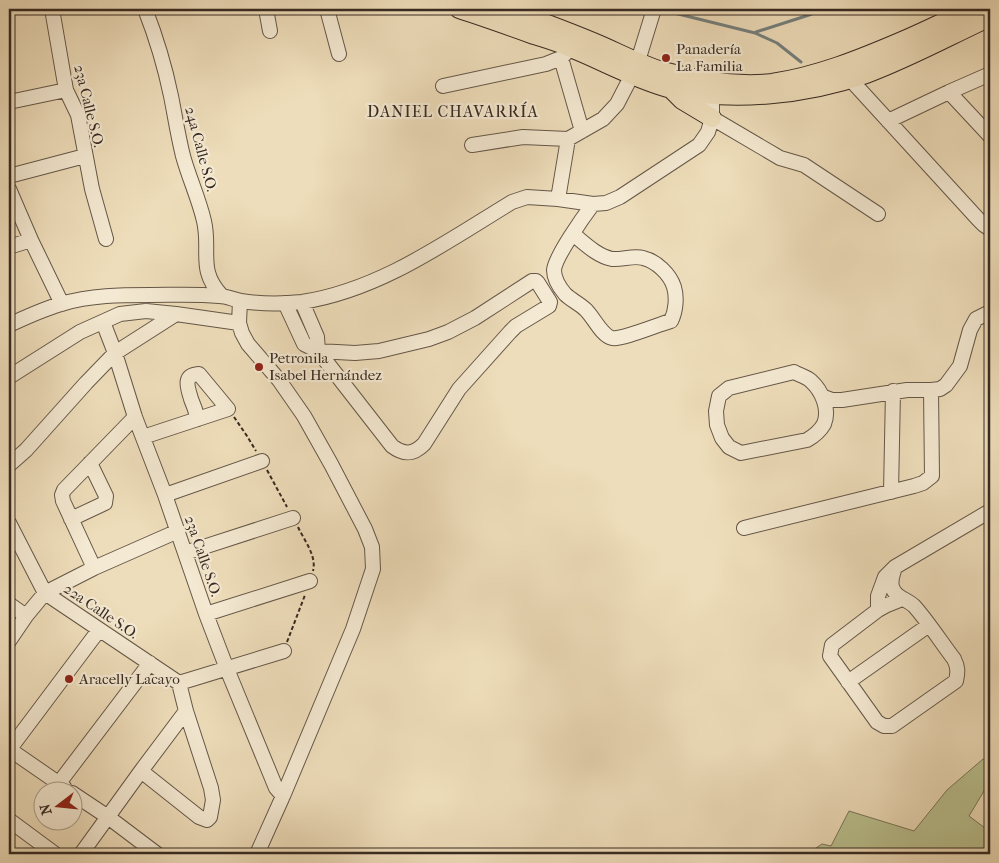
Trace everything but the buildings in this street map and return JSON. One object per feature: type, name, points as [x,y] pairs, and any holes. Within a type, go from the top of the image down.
[{"type":"main road","points":[[459,9],[566,53],[635,68],[658,69],[713,88],[732,84],[771,83],[804,77],[833,80],[863,58],[971,9]]},
{"type":"main road","points":[[508,9],[577,35],[635,68],[655,84],[670,88],[713,88],[762,95],[794,92],[833,80],[866,74],[990,17]]},
{"type":"main road","points":[[670,88],[682,100],[712,118]]},
{"type":"street","name":"23a Calle S.O.","points":[[52,9],[66,90],[78,115],[92,189],[106,239]]},
{"type":"street","name":"24a Calle S.O.","points":[[145,9],[171,95],[183,158],[204,221],[207,270],[210,280],[222,296]]},
{"type":"street","points":[[266,9],[270,31]]},
{"type":"street","points":[[326,9],[339,54]]},
{"type":"street","points":[[472,145],[523,137],[568,139],[603,119],[617,104],[635,68],[653,12]]},
{"type":"street","points":[[443,86],[532,68],[546,64],[566,53],[582,131]]},
{"type":"street","points":[[888,120],[990,74]]},
{"type":"street","points":[[833,80],[888,120],[978,219],[990,229]]},
{"type":"street","points":[[9,325],[62,304],[113,295],[222,296],[240,301],[285,303],[302,302],[355,288],[418,260],[512,202],[527,197],[593,204],[606,203],[620,196],[699,145],[708,132],[712,118],[713,88]]},
{"type":"street","points":[[9,100],[66,90]]},
{"type":"street","points":[[949,92],[990,136]]},
{"type":"street","points":[[712,118],[780,158],[804,165],[878,214]]},
{"type":"street","points":[[558,199],[568,139]]},
{"type":"street","points":[[9,176],[85,156]]},
{"type":"street","points":[[9,189],[62,304]]},
{"type":"street","points":[[573,234],[596,252],[612,259],[643,257],[655,262],[674,286],[675,313],[671,321],[619,338],[610,338],[602,331],[587,311],[565,293],[556,279],[554,268],[561,252],[573,234],[593,204]]},
{"type":"street","points":[[9,247],[31,240]]},
{"type":"street","points":[[191,295],[207,270]]},
{"type":"street","points":[[285,303],[304,344],[318,351],[355,353],[379,351],[430,339],[448,332],[475,318],[532,281],[538,283],[550,302],[549,306],[516,326],[498,344],[459,389],[424,444],[413,452],[405,453],[392,446],[318,351],[317,337],[302,302]]},
{"type":"street","points":[[240,301],[238,323],[242,333],[248,344],[279,380],[304,416],[331,464],[365,529],[372,547],[373,569],[353,628],[257,854]]},
{"type":"street","points":[[9,377],[80,332],[120,314],[146,311],[238,323]]},
{"type":"street","points":[[824,397],[826,410],[824,423],[816,434],[807,440],[741,453],[729,447],[722,438],[717,426],[716,411],[719,396],[729,388],[794,372],[811,380],[824,397],[832,400],[893,391],[940,389],[960,366],[970,330],[976,319],[990,312]]},
{"type":"street","points":[[9,465],[26,450],[115,353],[176,314]]},
{"type":"street","name":"23a Calle S.O.","points":[[103,322],[206,614],[276,788],[283,796]]},
{"type":"street","points":[[744,528],[923,483],[932,476],[931,390]]},
{"type":"street","points":[[891,492],[893,391]]},
{"type":"street","points":[[94,568],[71,520],[62,495],[64,490],[135,417]]},
{"type":"street","points":[[143,437],[198,419]]},
{"type":"street","points":[[165,495],[262,461]]},
{"type":"street","points":[[71,520],[105,503],[106,500],[106,496],[90,463]]},
{"type":"street","points":[[878,610],[878,596],[885,577],[895,567],[990,511]]},
{"type":"street","points":[[185,554],[293,518]]},
{"type":"street","name":"22a Calle S.O.","points":[[9,523],[13,545],[45,593],[179,683]]},
{"type":"street","points":[[9,641],[45,593],[94,568],[178,531]]},
{"type":"street","points":[[895,567],[891,579],[892,587],[896,594],[914,605],[954,659],[958,666],[958,674],[956,681],[892,726],[884,726],[877,722],[830,656],[832,645],[887,604],[902,599]]},
{"type":"street","points":[[206,614],[310,581]]},
{"type":"street","points":[[9,604],[26,616]]},
{"type":"street","points":[[848,682],[929,625]]},
{"type":"street","points":[[54,780],[9,749],[99,630]]},
{"type":"street","points":[[141,771],[199,817],[207,820],[210,817],[213,800],[211,788],[179,683],[284,651]]},
{"type":"street","points":[[69,780],[150,663]]},
{"type":"street","points":[[81,854],[186,711]]},
{"type":"street","points":[[82,800],[157,854]]},
{"type":"street","points":[[9,820],[55,854]]},
{"type":"green space","points":[[983,759],[990,759],[990,781],[969,816],[990,830],[990,854],[807,854],[822,844],[831,846],[849,811],[914,831],[947,790]]},
{"type":"waterway","points":[[658,9],[755,33],[777,43],[801,62]]},
{"type":"waterway","points":[[756,32],[824,9]]},
{"type":"place","name":"Panadería La Familia","points":[[666,58]]},
{"type":"place","name":"Petronila Isabel Hernández","points":[[259,367]]},
{"type":"place","name":"Aracelly Lacayo","points":[[69,679]]},
{"type":"district","name":"DANIEL CHAVARRÍA","points":[[453,111]]}]
